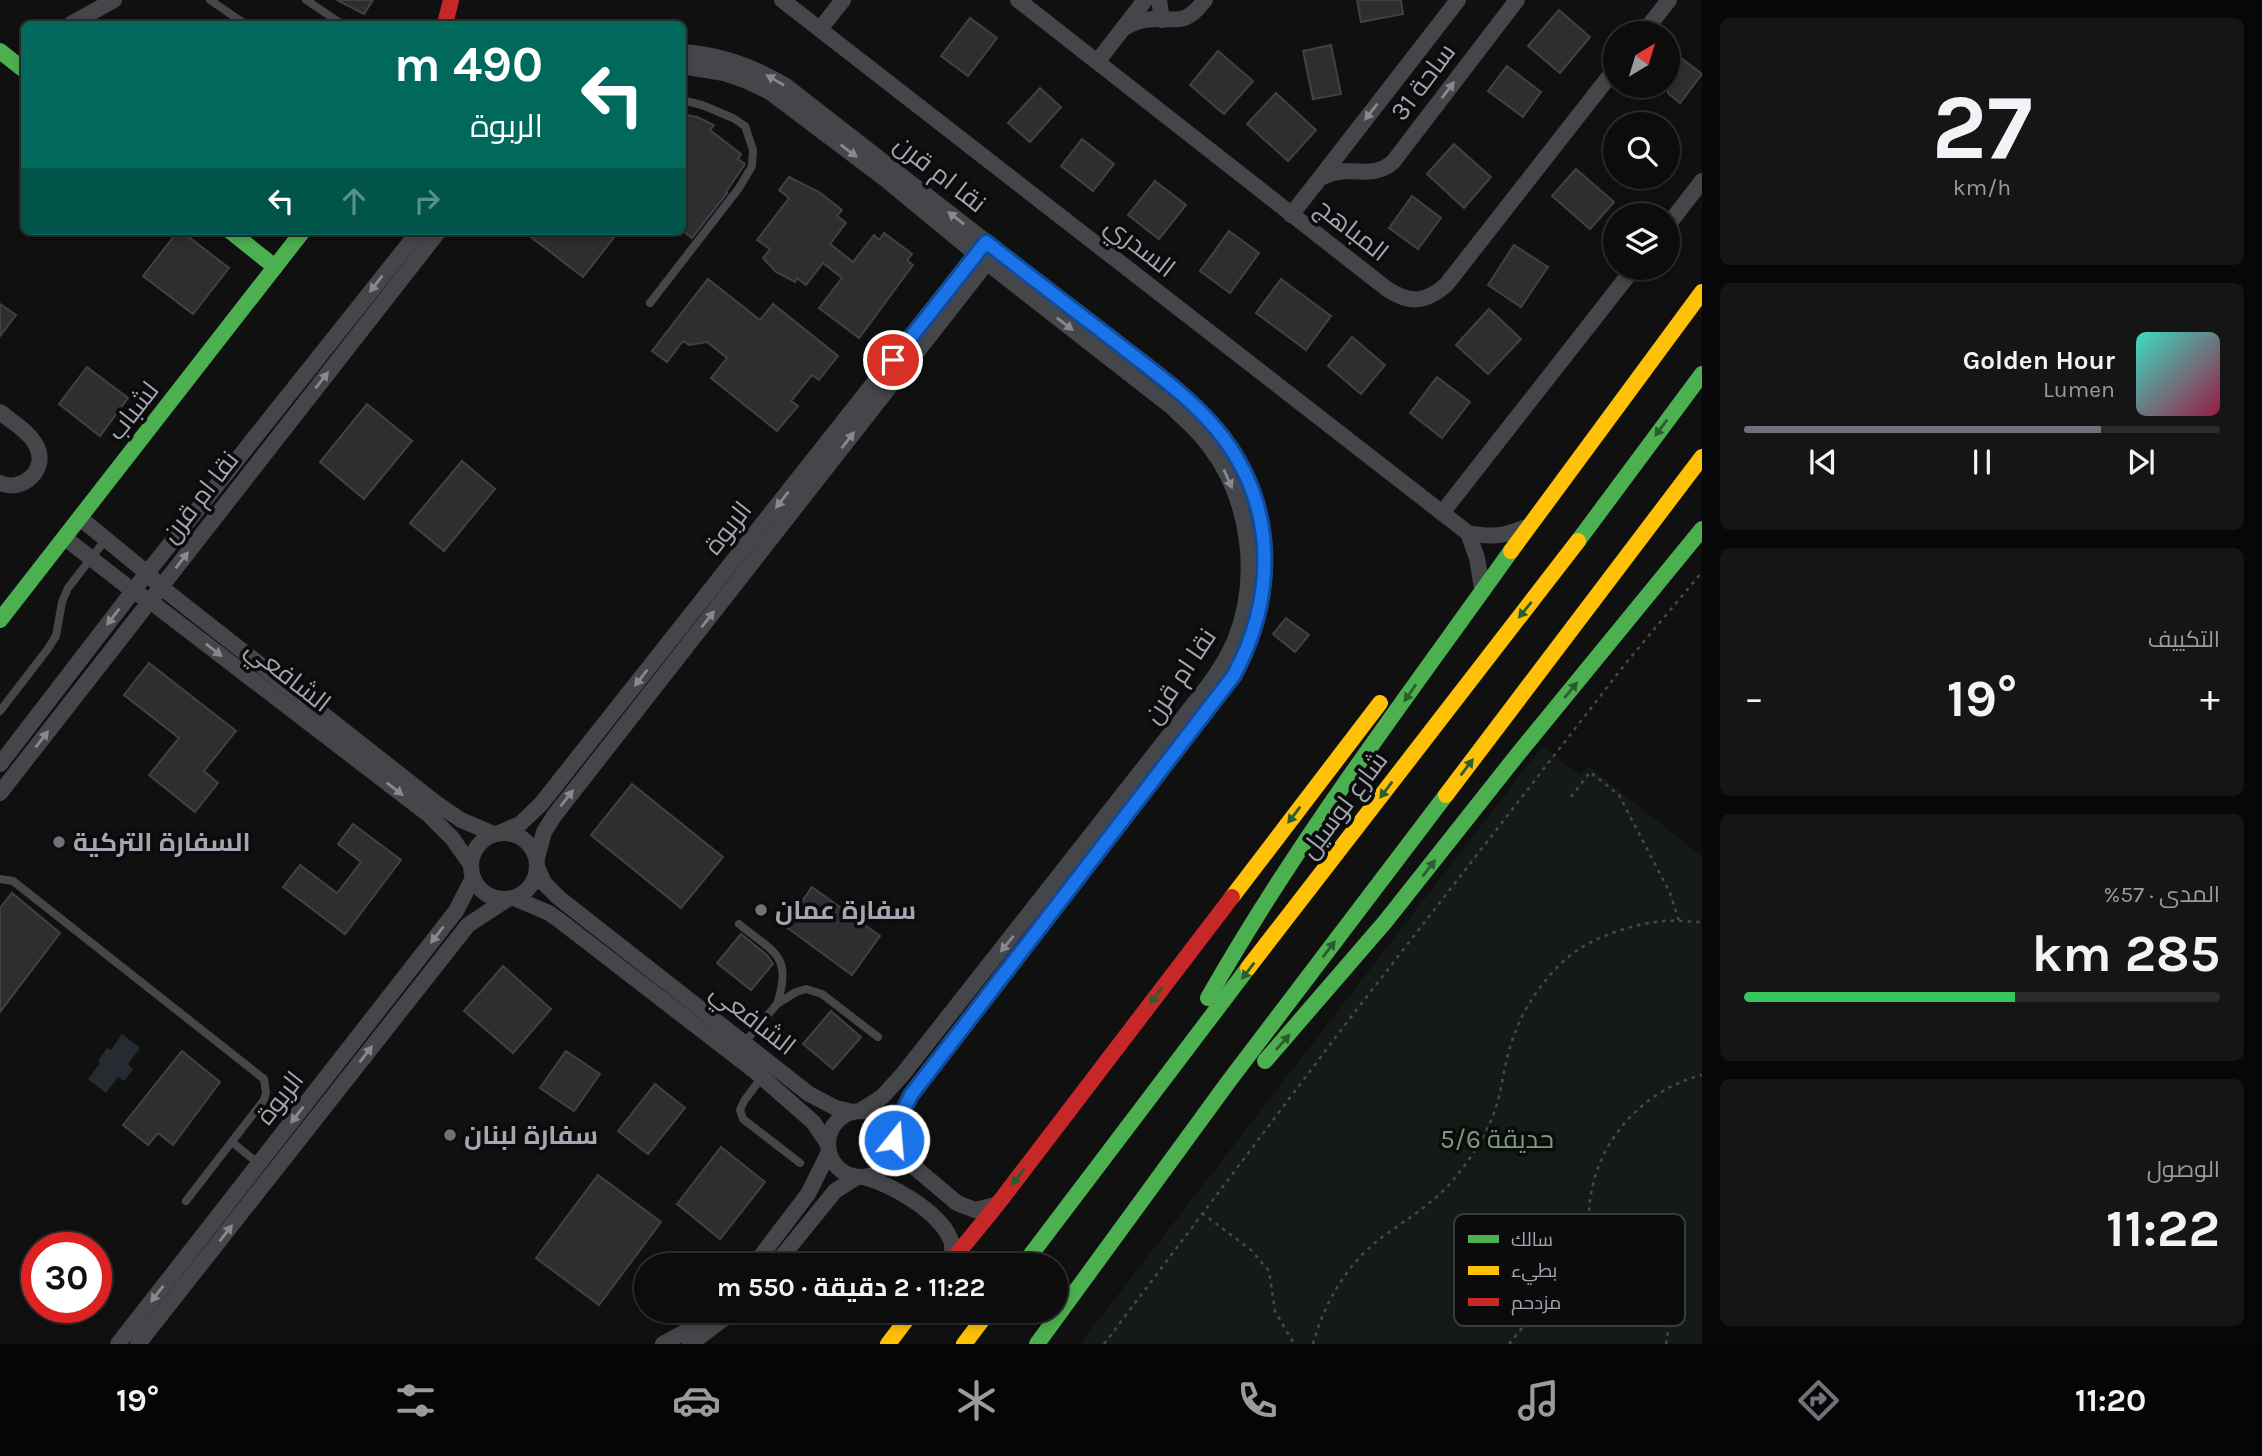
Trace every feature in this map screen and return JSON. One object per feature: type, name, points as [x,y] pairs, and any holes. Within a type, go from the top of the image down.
[{"type":"main road","points":[[446,21],[450,0]]},
{"type":"main road","points":[[0,51],[21,68]]},
{"type":"main road","points":[[235,235],[275,267]]},
{"type":"main road","name":"لشباب","points":[[0,620],[300,235]]},
{"type":"main road","points":[[1187,1050],[1209,995],[1248,928],[1326,811],[1529,526],[1702,292]]},
{"type":"main road","name":"شارع لوسيل","points":[[1032,1253],[1125,1128],[1533,600],[1702,373]]},
{"type":"main road","points":[[1037,1344],[1229,1081],[1702,457]]},
{"type":"main road","points":[[1229,1081],[1255,1071],[1288,1037],[1385,922],[1702,529]]},
{"type":"main road","points":[[1405,672],[1425,648],[1434,641],[1449,637]]},
{"type":"main road","points":[[958,1253],[1389,691]]},
{"type":"main road","points":[[888,1344],[904,1323]]},
{"type":"main road","points":[[964,1344],[980,1323]]},
{"type":"street","points":[[76,21],[114,0]]},
{"type":"street","name":"السدري","points":[[782,0],[1468,533]]},
{"type":"street","points":[[820,29],[844,0]]},
{"type":"street","name":"المباهج","points":[[1018,0],[1398,296],[1418,300],[1430,297],[1453,276],[1603,84]]},
{"type":"street","points":[[1097,62],[1145,0]]},
{"type":"street","points":[[1159,0],[1163,20]]},
{"type":"street","points":[[1123,29],[1147,20],[1178,20],[1191,16],[1205,0]]},
{"type":"street","name":"ساحة 31","points":[[1291,215],[1458,0]]},
{"type":"street","name":"ساحة 31","points":[[1320,178],[1339,172],[1382,170],[1393,162],[1517,0]]},
{"type":"street","points":[[1652,21],[1669,0]]},
{"type":"street","name":"نقا ام قرن","points":[[686,53],[737,62],[761,71],[786,86],[987,252],[1173,408],[1210,447],[1228,478],[1243,519],[1248,551],[1246,596],[1236,638],[1223,664],[1208,687],[903,1074],[883,1097],[857,1111]]},
{"type":"street","name":"نقا ام قرن","points":[[686,67],[724,73],[770,92],[1182,395],[1217,430],[1249,480],[1260,515],[1264,552],[1263,591],[1252,637],[1234,675],[911,1095],[893,1136]]},
{"type":"street","points":[[1348,142],[1356,172]]},
{"type":"street","points":[[1680,209],[1702,181]]},
{"type":"street","name":"نقا ام قرن","points":[[0,764],[147,573],[416,235]]},
{"type":"street","name":"نقا ام قرن","points":[[0,793],[436,235]]},
{"type":"street","name":"الربوة","points":[[496,834],[520,824],[541,804],[987,252]]},
{"type":"street","name":"الربوة","points":[[537,864],[544,832],[554,816],[987,252]]},
{"type":"street","points":[[1442,513],[1625,280]]},
{"type":"street","points":[[0,412],[28,434],[36,444],[40,462],[25,484],[15,487],[0,483]]},
{"type":"street","name":"الشافعي","points":[[80,518],[161,587],[436,803],[461,820],[496,834]]},
{"type":"street","points":[[1468,533],[1503,536],[1529,526]]},
{"type":"street","points":[[1468,533],[1482,574],[1482,591]]},
{"type":"street","name":"الشافعي","points":[[65,538],[429,815],[452,838],[472,871]]},
{"type":"street","points":[[496,834],[518,836],[527,841],[537,864],[530,887],[523,894],[510,899],[486,894],[478,887],[472,871],[477,846],[496,834]]},
{"type":"street","name":"الشافعي","points":[[537,864],[544,883],[559,898],[809,1094],[836,1108],[857,1111]]},
{"type":"street","name":"الربوة","points":[[118,1344],[456,911],[472,871]]},
{"type":"street","name":"الربوة","points":[[138,1344],[468,925],[510,899]]},
{"type":"street","name":"الشافعي","points":[[510,899],[549,913],[559,920],[762,1077],[813,1122],[829,1148]]},
{"type":"street","points":[[763,1253],[807,1194],[829,1148],[829,1135],[838,1120],[857,1111],[879,1116],[907,1161],[957,1203],[975,1210],[997,1205]]},
{"type":"street","points":[[785,1253],[835,1191],[860,1177],[880,1171],[887,1165],[894,1149],[893,1136]]},
{"type":"street","points":[[829,1148],[839,1168],[903,1193],[942,1224],[951,1238],[951,1253]]},
{"type":"street","points":[[663,1344],[698,1323]]},
{"type":"street","points":[[690,1344],[718,1323]]},
{"type":"lane","points":[[210,0],[241,21]]},
{"type":"lane","points":[[306,0],[338,21]]},
{"type":"lane","points":[[650,303],[752,166],[753,150],[745,126],[733,118],[686,101]]},
{"type":"lane","points":[[0,711],[56,636],[62,602],[68,588],[106,539]]},
{"type":"lane","points":[[0,879],[9,878],[13,881],[264,1079],[264,1100],[186,1201]]},
{"type":"lane","points":[[739,924],[777,955],[782,963],[782,986],[777,1004]]},
{"type":"lane","points":[[744,1043],[777,1004],[796,992],[811,990],[822,994],[878,1037]]},
{"type":"lane","points":[[762,1077],[744,1101],[740,1111],[743,1119],[800,1163]]},
{"type":"lane","points":[[232,1142],[259,1164]]},
{"type":"path","points":[[1104,1344],[1626,663],[1702,572]]},
{"type":"path","points":[[1571,797],[1590,772],[1619,795],[1670,892],[1679,921]]},
{"type":"path","points":[[1313,1344],[1325,1307],[1360,1257],[1378,1240],[1428,1205],[1452,1183],[1470,1160],[1498,1101],[1515,1031],[1544,984],[1579,950],[1602,938],[1664,921],[1702,922]]},
{"type":"path","points":[[1589,1214],[1592,1190],[1608,1146],[1621,1126],[1656,1094],[1702,1075]]},
{"type":"path","points":[[1202,1213],[1251,1250],[1269,1271],[1275,1311],[1294,1344]]},
{"type":"path","points":[[1508,1344],[1524,1326]]},
{"type":"path","points":[[1666,1344],[1667,1326]]},
{"type":"green space","name":"حديقة 5/6","points":[[1542,747],[1580,775],[1588,766],[1702,857],[1702,1344],[1080,1344]]},
{"type":"shaded area","points":[[122,1034],[140,1048],[128,1064],[133,1069],[124,1081],[118,1077],[106,1093],[88,1079],[107,1048],[111,1050]]},
{"type":"building","points":[[337,0],[373,0],[364,14]]},
{"type":"building","points":[[1357,0],[1401,0],[1403,14],[1361,22]]},
{"type":"building","points":[[1559,10],[1590,37],[1560,73],[1528,46]]},
{"type":"building","points":[[970,18],[997,38],[968,76],[941,56]]},
{"type":"building","points":[[1331,45],[1341,94],[1313,99],[1303,51]]},
{"type":"building","points":[[1218,51],[1253,81],[1224,114],[1190,85]]},
{"type":"building","points":[[1680,57],[1702,74],[1680,103],[1674,98],[1680,98]]},
{"type":"building","points":[[1507,66],[1541,92],[1523,117],[1488,91]]},
{"type":"building","points":[[1040,88],[1061,107],[1030,142],[1008,123]]},
{"type":"building","points":[[1276,93],[1316,130],[1288,161],[1247,124]]},
{"type":"building","points":[[686,115],[714,125],[710,130],[741,154],[738,159],[745,164],[727,193],[692,238],[686,233]]},
{"type":"building","points":[[1082,139],[1114,164],[1093,191],[1061,166]]},
{"type":"building","points":[[1454,144],[1491,177],[1464,208],[1427,174]]},
{"type":"building","points":[[1576,169],[1614,202],[1603,203],[1603,214],[1590,229],[1552,196]]},
{"type":"building","points":[[789,177],[819,192],[842,210],[837,216],[846,223],[830,244],[853,262],[874,235],[879,240],[884,233],[912,254],[907,260],[913,265],[859,338],[819,308],[842,278],[823,263],[806,285],[797,278],[795,282],[776,272],[763,258],[770,249],[757,240],[789,198],[779,190]]},
{"type":"building","points":[[1155,181],[1186,205],[1159,239],[1128,215]]},
{"type":"building","points":[[1412,196],[1441,218],[1418,249],[1389,228]]},
{"type":"building","points":[[1229,231],[1259,253],[1230,293],[1200,271]]},
{"type":"building","points":[[175,235],[186,235],[229,268],[193,314],[143,276]]},
{"type":"building","points":[[528,235],[616,235],[583,277]]},
{"type":"building","points":[[1514,245],[1548,267],[1521,307],[1488,285]]},
{"type":"building","points":[[708,279],[760,320],[773,304],[838,356],[819,380],[812,375],[791,401],[798,406],[777,431],[711,378],[727,358],[707,342],[689,345],[683,341],[667,362],[652,351]]},
{"type":"building","points":[[1281,279],[1331,316],[1306,350],[1256,313]]},
{"type":"building","points":[[0,304],[16,315],[0,336]]},
{"type":"building","points":[[1489,309],[1521,339],[1488,374],[1456,345]]},
{"type":"building","points":[[1352,337],[1385,365],[1361,394],[1328,366]]},
{"type":"building","points":[[87,367],[128,398],[100,436],[59,404]]},
{"type":"building","points":[[1437,377],[1470,402],[1442,438],[1410,413]]},
{"type":"building","points":[[367,404],[412,441],[364,499],[320,462]]},
{"type":"building","points":[[462,461],[495,489],[444,551],[410,523]]},
{"type":"building","points":[[1286,618],[1309,635],[1295,652],[1273,634]]},
{"type":"building","points":[[149,663],[236,731],[204,771],[218,783],[195,812],[149,775],[179,738],[124,695]]},
{"type":"building","points":[[632,784],[723,857],[681,908],[591,835]]},
{"type":"building","points":[[353,824],[401,860],[345,934],[283,887],[300,865],[337,893],[361,862],[338,844]]},
{"type":"building","points":[[812,887],[880,936],[852,975],[785,926]]},
{"type":"building","points":[[12,893],[60,933],[0,1012],[0,908]]},
{"type":"building","points":[[741,934],[767,955],[773,964],[751,990],[717,963]]},
{"type":"building","points":[[503,966],[551,1009],[513,1053],[464,1011]]},
{"type":"building","points":[[831,1011],[861,1037],[833,1069],[803,1044]]},
{"type":"building","points":[[182,1051],[220,1082],[173,1145],[158,1133],[148,1145],[123,1125]]},
{"type":"building","points":[[566,1051],[600,1074],[574,1111],[540,1088]]},
{"type":"building","points":[[655,1084],[685,1108],[648,1154],[618,1131]]},
{"type":"building","points":[[721,1147],[765,1182],[720,1239],[677,1204]]},
{"type":"building","points":[[598,1175],[661,1222],[638,1253],[634,1253],[634,1258],[599,1305],[536,1258]]},
{"type":"traffic: fast","points":[[0,51],[21,68]]},
{"type":"traffic: fast","points":[[235,235],[275,267]]},
{"type":"traffic: fast","points":[[0,620],[300,235]]},
{"type":"traffic: fast","points":[[1578,541],[1702,374]]},
{"type":"traffic: fast","points":[[1265,1061],[1385,922],[1702,529]]},
{"type":"traffic: fast","points":[[1208,998],[1278,882],[1511,551]]},
{"type":"traffic: fast","points":[[1037,1344],[1229,1081],[1446,795]]},
{"type":"traffic: fast","points":[[1032,1253],[1248,968]]},
{"type":"traffic: slow","points":[[1511,551],[1702,292]]},
{"type":"traffic: slow","points":[[1446,795],[1702,457]]},
{"type":"traffic: slow","points":[[1248,968],[1578,541]]},
{"type":"traffic: slow","points":[[1232,897],[1380,703]]},
{"type":"traffic: slow","points":[[888,1344],[904,1323]]},
{"type":"traffic: slow","points":[[964,1344],[980,1323]]},
{"type":"traffic: jam","points":[[446,21],[451,0]]},
{"type":"traffic: jam","points":[[958,1253],[1232,897]]},
{"type":"place","name":"السفارة التركية","points":[[59,842]]},
{"type":"place","name":"سفارة عمان","points":[[761,910]]},
{"type":"place","name":"سفارة لبنان","points":[[450,1135]]},
{"type":"route","points":[[893,360],[986,242],[1182,395],[1217,430],[1249,480],[1260,515],[1265,572],[1259,614],[1246,653],[1234,675],[911,1095],[892,1132],[894,1140]]}]
